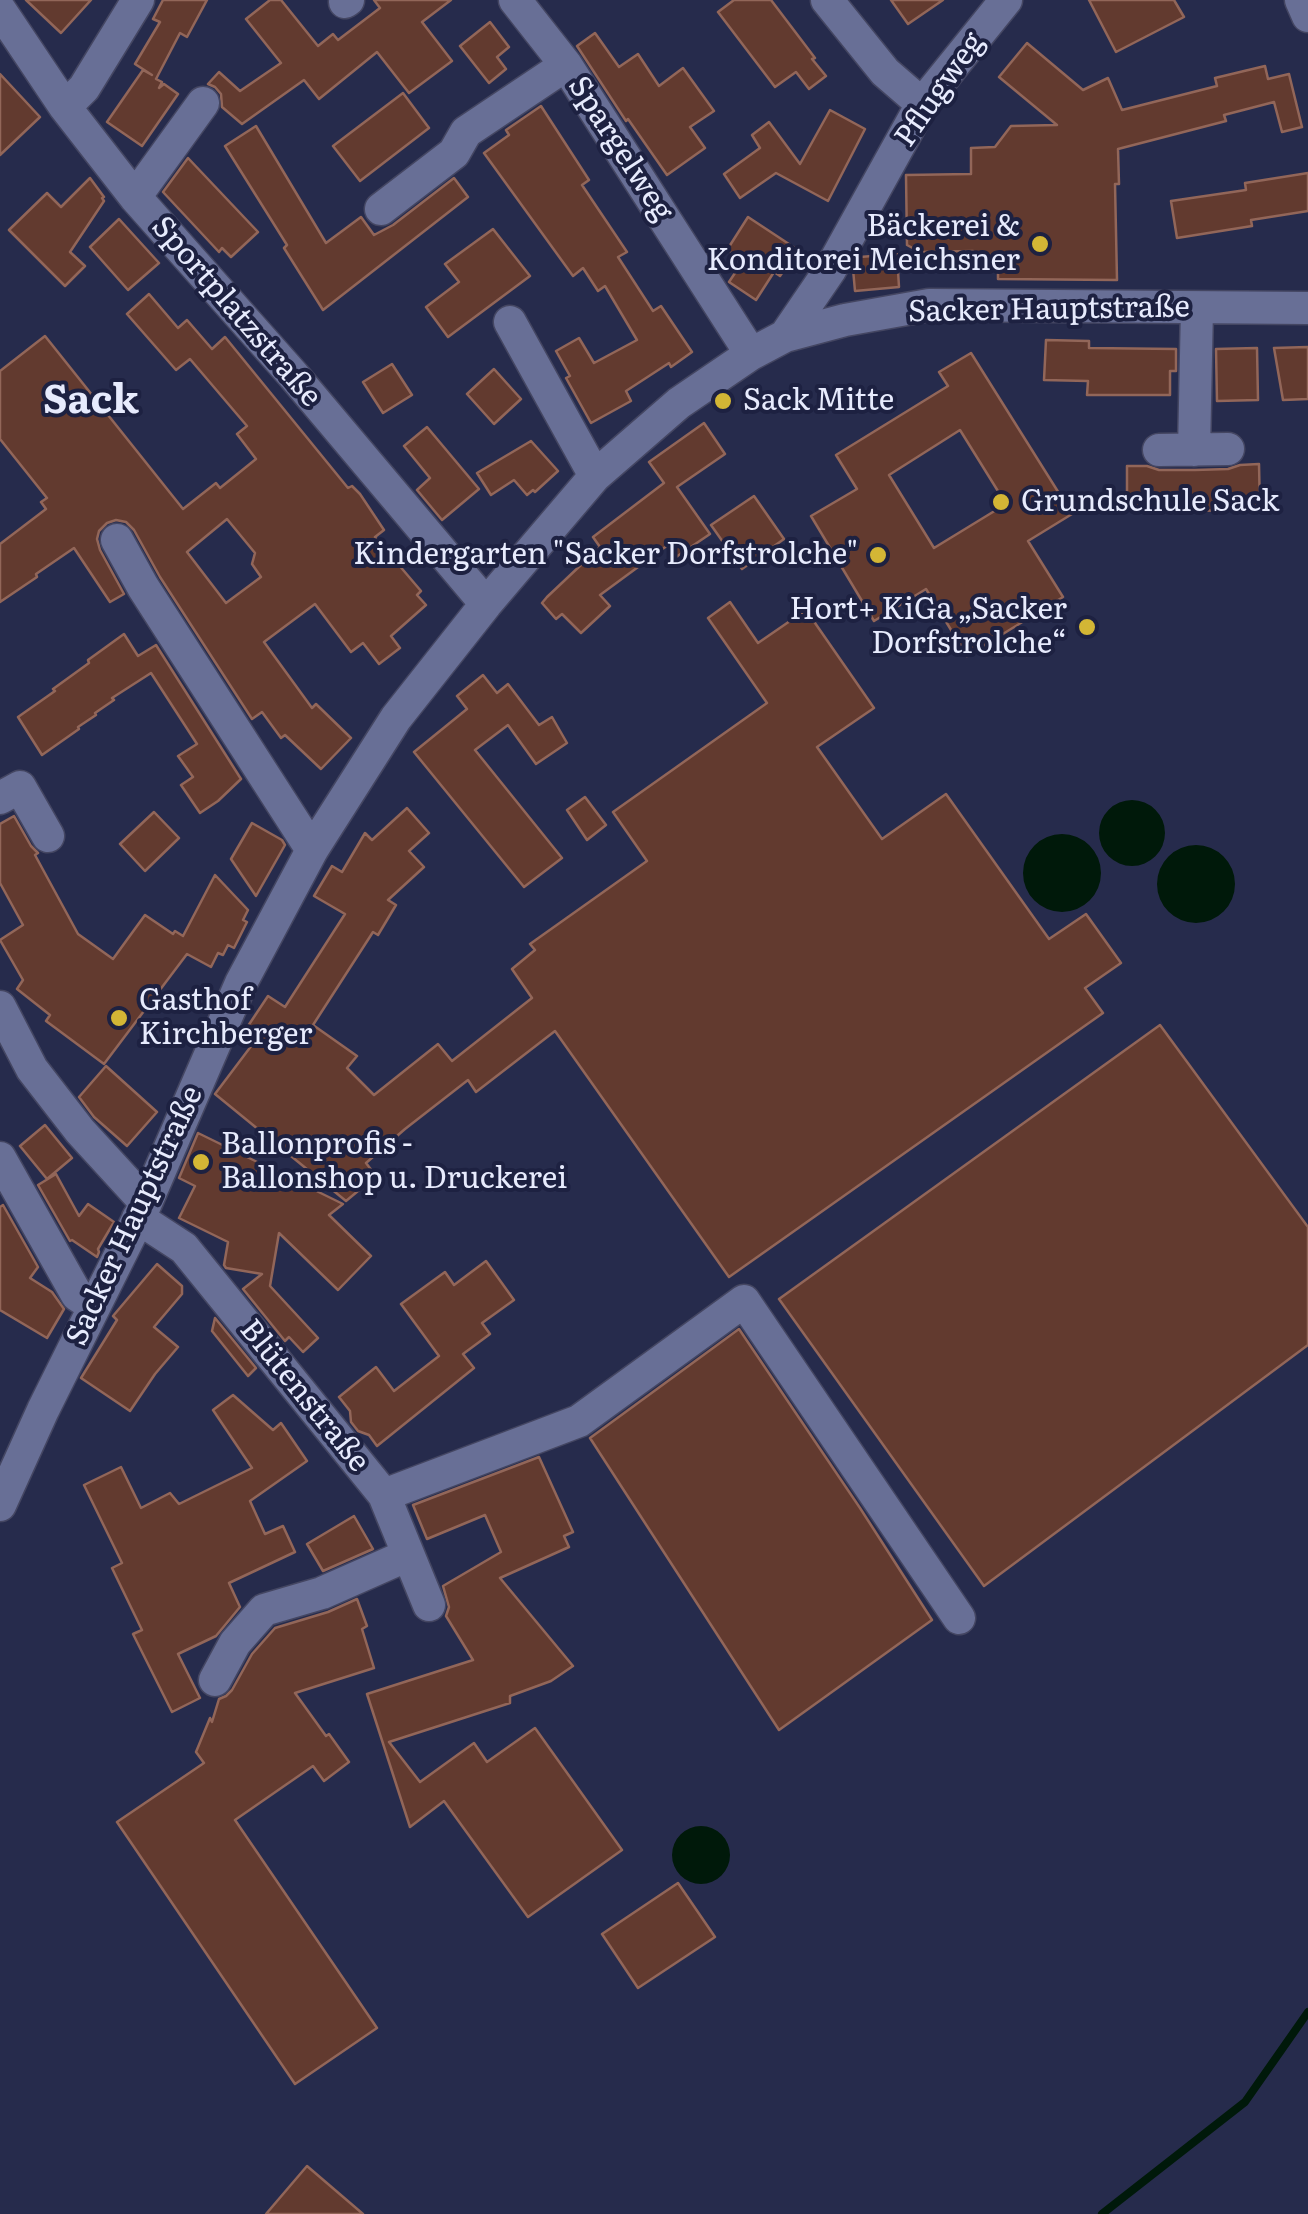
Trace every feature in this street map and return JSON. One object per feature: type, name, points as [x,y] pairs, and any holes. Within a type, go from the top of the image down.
[{"type":"street","points":[[65,106],[84,88],[138,0]]},
{"type":"street","name":"Spargelweg","points":[[516,0],[566,65],[752,354]]},
{"type":"street","points":[[827,0],[885,72],[922,104]]},
{"type":"street","name":"Pflugweg","points":[[784,336],[830,270],[922,104],[1006,0]]},
{"type":"street","points":[[1301,0],[1308,16]]},
{"type":"street","name":"Sportplatzstraße","points":[[0,10],[65,106],[135,198],[294,376],[486,604]]},
{"type":"street","points":[[381,209],[454,152],[466,132],[566,65]]},
{"type":"street","points":[[135,198],[202,103]]},
{"type":"street","name":"Sacker Hauptstraße","points":[[0,1506],[142,1210],[241,984],[312,850],[396,718],[595,476],[679,403],[752,354],[784,336],[845,320],[929,305],[1308,308]]},
{"type":"street","points":[[1194,450],[1197,308]]},
{"type":"street","points":[[510,322],[595,476]]},
{"type":"street","points":[[1159,450],[1228,450]]},
{"type":"street","points":[[117,540],[143,587],[312,850]]},
{"type":"street","points":[[0,798],[20,787],[48,836]]},
{"type":"street","name":"Blütenstraße","points":[[0,1007],[32,1069],[80,1132],[142,1210],[184,1248],[384,1494],[428,1605]]},
{"type":"street","points":[[0,1158],[77,1296],[94,1306]]},
{"type":"street","points":[[384,1494],[579,1421],[744,1301],[958,1618]]},
{"type":"street","points":[[215,1680],[235,1643],[264,1610],[322,1593],[408,1556]]},
{"type":"shaded area","points":[[1132,800],[1156,809],[1165,833],[1156,857],[1132,866],[1108,857],[1099,833],[1108,809]]},
{"type":"shaded area","points":[[1062,834],[1077,837],[1089,846],[1098,858],[1098,888],[1089,900],[1077,909],[1062,912],[1047,909],[1035,900],[1026,888],[1023,873],[1026,858],[1035,846],[1047,837]]},
{"type":"shaded area","points":[[1196,845],[1211,848],[1223,857],[1232,869],[1232,899],[1223,911],[1211,920],[1196,923],[1181,920],[1169,911],[1160,899],[1157,884],[1160,869],[1169,857],[1181,848]]},
{"type":"shaded area","points":[[701,1826],[722,1834],[730,1855],[722,1876],[701,1884],[680,1876],[672,1855],[680,1834]]},
{"type":"building","points":[[26,0],[91,0],[61,33]]},
{"type":"building","points":[[163,0],[207,0],[187,37],[180,33],[156,79],[162,82],[159,88],[164,84],[178,94],[142,146],[107,122],[143,70],[152,75],[135,64],[160,22],[153,19]]},
{"type":"building","points":[[270,0],[281,0],[318,46],[333,34],[338,40],[380,8],[374,0],[451,0],[422,22],[452,61],[409,93],[377,52],[319,99],[304,80],[242,124],[222,107],[221,94],[208,84],[219,72],[240,91],[281,63],[246,19]]},
{"type":"building","points":[[734,0],[771,0],[826,76],[809,89],[796,72],[775,87],[718,12]]},
{"type":"building","points":[[891,0],[943,0],[908,24]]},
{"type":"building","points":[[1089,0],[1174,0],[1184,17],[1116,52]]},
{"type":"building","points":[[490,22],[509,47],[497,57],[506,69],[489,83],[460,46]]},
{"type":"building","points":[[595,33],[619,67],[638,54],[659,86],[683,68],[714,111],[690,127],[705,148],[667,175],[577,46]]},
{"type":"building","points":[[1027,43],[1083,90],[1108,78],[1122,110],[1217,86],[1215,78],[1265,66],[1268,79],[1289,74],[1302,127],[1282,132],[1274,102],[1224,115],[1226,121],[1118,149],[1117,280],[998,279],[998,255],[974,255],[973,251],[920,252],[907,245],[906,175],[971,174],[971,148],[995,147],[1011,126],[1057,125],[999,77]]},
{"type":"building","points":[[0,74],[40,117],[0,155]]},
{"type":"building","points":[[403,93],[429,128],[360,181],[333,146]]},
{"type":"building","points":[[541,106],[589,180],[582,185],[627,252],[618,257],[653,311],[661,306],[692,352],[626,391],[631,401],[591,423],[556,351],[579,338],[594,363],[637,340],[605,286],[598,291],[583,268],[573,276],[484,153],[509,135],[506,130]]},
{"type":"building","points":[[830,110],[865,129],[828,201],[776,173],[740,198],[724,174],[760,148],[752,135],[769,122],[800,164]]},
{"type":"building","points":[[256,126],[326,243],[361,217],[374,235],[454,178],[468,197],[323,310],[225,146]]},
{"type":"building","points":[[188,158],[258,232],[231,257],[222,248],[219,252],[163,192]]},
{"type":"building","points":[[1308,173],[1308,211],[1251,220],[1252,226],[1177,238],[1171,201],[1246,190],[1245,183]]},
{"type":"building","points":[[90,178],[104,201],[70,252],[85,266],[65,286],[9,230],[47,193],[61,207]]},
{"type":"building","points":[[748,217],[798,250],[780,276],[774,272],[756,300],[729,282],[743,261],[727,250]]},
{"type":"building","points":[[119,219],[159,263],[128,290],[90,247]]},
{"type":"building","points":[[493,229],[530,276],[448,337],[426,307],[459,282],[445,264]]},
{"type":"building","points":[[897,254],[899,287],[855,291],[853,269],[860,257]]},
{"type":"building","points":[[149,294],[178,328],[187,320],[212,349],[225,337],[348,488],[352,486],[360,494],[384,530],[375,537],[421,591],[417,595],[426,605],[391,636],[400,648],[379,664],[363,643],[351,652],[315,604],[264,642],[312,708],[316,704],[351,738],[321,769],[285,735],[281,738],[262,712],[252,719],[126,522],[107,523],[97,539],[124,594],[110,602],[74,548],[0,602],[0,544],[46,509],[41,502],[47,498],[0,439],[0,371],[45,336],[183,509],[216,483],[220,488],[256,459],[237,434],[247,426],[190,359],[176,370],[127,314]],"holes":[[[227,519],[255,553],[252,564],[261,577],[226,603],[187,552]]]},
{"type":"building","points":[[1046,340],[1089,341],[1089,348],[1176,349],[1176,371],[1170,371],[1170,395],[1087,395],[1088,381],[1044,380]]},
{"type":"building","points":[[1308,347],[1308,399],[1283,400],[1274,348]]},
{"type":"building","points":[[1257,348],[1258,400],[1217,401],[1216,349]]},
{"type":"building","points":[[971,353],[1072,514],[1028,541],[1063,597],[967,656],[926,589],[874,621],[811,516],[857,489],[836,455],[948,386],[939,372]],"holes":[[[960,430],[1006,504],[934,548],[889,475]]]},
{"type":"building","points":[[392,364],[412,395],[383,413],[363,382]]},
{"type":"building","points":[[494,369],[521,399],[494,424],[467,394]]},
{"type":"building","points":[[704,423],[725,454],[677,487],[710,534],[676,557],[668,545],[600,595],[610,606],[581,633],[562,614],[556,619],[542,603],[600,547],[593,537],[664,483],[649,462]]},
{"type":"building","points":[[427,427],[479,489],[442,520],[417,490],[430,478],[404,446]]},
{"type":"building","points":[[531,441],[558,471],[527,495],[514,480],[491,495],[477,473]]},
{"type":"building","points":[[1259,464],[1260,511],[1127,510],[1127,466],[1195,470]]},
{"type":"building","points":[[754,496],[784,539],[742,569],[711,525]]},
{"type":"building","points":[[730,602],[758,643],[806,610],[874,708],[817,747],[882,839],[946,794],[1049,939],[1086,914],[1121,963],[1085,988],[1103,1013],[729,1277],[555,1031],[476,1092],[468,1080],[405,1129],[366,1163],[376,1176],[346,1201],[215,1094],[258,1037],[246,1029],[268,996],[285,1007],[345,914],[314,896],[332,866],[342,872],[365,833],[372,840],[407,808],[429,833],[409,851],[424,867],[388,900],[396,905],[378,935],[373,932],[313,1025],[357,1056],[347,1068],[374,1095],[438,1044],[452,1061],[532,998],[512,969],[535,950],[530,944],[647,861],[613,812],[767,703],[708,618]]},
{"type":"building","points":[[124,634],[138,656],[156,645],[241,779],[200,813],[181,785],[193,777],[178,756],[197,744],[151,673],[112,698],[79,729],[42,755],[18,717]]},
{"type":"building","points":[[483,675],[497,693],[508,684],[539,725],[552,717],[567,743],[536,764],[508,725],[475,750],[562,858],[524,887],[414,752],[467,709],[457,696]]},
{"type":"building","points":[[585,797],[606,825],[587,840],[567,810]]},
{"type":"building","points":[[154,812],[179,838],[145,871],[120,844]]},
{"type":"building","points":[[14,816],[38,853],[35,855],[78,934],[113,959],[145,915],[173,934],[175,931],[183,936],[215,875],[248,910],[243,920],[247,922],[234,948],[228,945],[223,955],[218,953],[211,967],[187,954],[104,1064],[46,1021],[50,1015],[17,989],[23,980],[0,940],[23,925],[0,883],[0,824]]},
{"type":"building","points":[[252,823],[285,845],[256,896],[231,859]]},
{"type":"building","points":[[1160,1025],[1308,1227],[1308,1345],[984,1586],[779,1299]]},
{"type":"building","points":[[106,1066],[157,1112],[127,1146],[94,1117],[79,1097]]},
{"type":"building","points":[[45,1125],[72,1158],[47,1179],[20,1146]]},
{"type":"building","points":[[198,1133],[343,1204],[329,1215],[371,1256],[338,1290],[279,1233],[270,1286],[318,1338],[303,1352],[289,1337],[285,1341],[243,1289],[262,1274],[226,1268],[228,1242],[179,1218],[195,1186],[179,1178]]},
{"type":"building","points":[[56,1174],[79,1216],[88,1204],[114,1222],[97,1257],[70,1241],[38,1185]]},
{"type":"building","points":[[3,1205],[38,1267],[30,1278],[52,1292],[64,1309],[47,1338],[0,1310]]},
{"type":"building","points":[[486,1261],[514,1300],[482,1323],[490,1334],[463,1354],[474,1368],[377,1446],[351,1422],[350,1411],[339,1397],[376,1367],[394,1391],[439,1356],[401,1304],[445,1272],[454,1285]]},
{"type":"building","points":[[157,1264],[182,1286],[182,1294],[154,1327],[178,1347],[130,1411],[81,1378],[117,1320],[113,1316]]},
{"type":"building","points":[[215,1318],[256,1368],[248,1376],[212,1331]]},
{"type":"building","points":[[739,1329],[932,1620],[779,1730],[590,1438]]},
{"type":"building","points":[[233,1395],[273,1430],[281,1423],[307,1461],[250,1501],[265,1534],[283,1526],[295,1552],[229,1583],[240,1607],[216,1636],[178,1654],[200,1698],[172,1712],[133,1634],[142,1630],[112,1568],[122,1563],[84,1485],[121,1467],[141,1508],[170,1493],[179,1504],[252,1468],[213,1410]]},
{"type":"building","points":[[539,1457],[573,1532],[564,1536],[569,1547],[500,1578],[573,1666],[551,1681],[510,1696],[510,1703],[389,1742],[420,1782],[474,1743],[487,1762],[535,1728],[622,1850],[528,1917],[444,1801],[410,1827],[367,1694],[473,1660],[446,1616],[449,1607],[443,1586],[501,1552],[485,1515],[427,1539],[413,1505]]},
{"type":"building","points":[[354,1516],[373,1549],[323,1571],[307,1544]]},
{"type":"building","points":[[357,1599],[367,1626],[362,1629],[374,1668],[295,1693],[349,1762],[324,1781],[313,1766],[235,1820],[377,2028],[295,2084],[117,1822],[204,1763],[196,1752],[219,1699],[232,1690],[252,1654],[275,1628]]},
{"type":"building","points":[[678,1883],[715,1937],[638,1988],[602,1934]]},
{"type":"building","points":[[307,2166],[363,2214],[266,2214]]},
{"type":"waterway","points":[[1102,2214],[1245,2102],[1308,2012]]},
{"type":"place","name":"Bäckerei & Konditorei Meichsner","points":[[1040,244]]},
{"type":"place","name":"Sack Mitte","points":[[723,401]]},
{"type":"place","name":"Grundschule Sack","points":[[1001,502]]},
{"type":"place","name":"Kindergarten \"Sacker Dorfstrolche\"","points":[[878,555]]},
{"type":"place","name":"Hort+ KiGa „Sacker Dorfstrolche“","points":[[1087,627]]},
{"type":"place","name":"Gasthof Kirchberger","points":[[119,1018]]},
{"type":"place","name":"Ballonprofis - Ballonshop u. Druckerei","points":[[201,1162]]},
{"type":"district","name":"Sack","points":[[91,401]]}]
